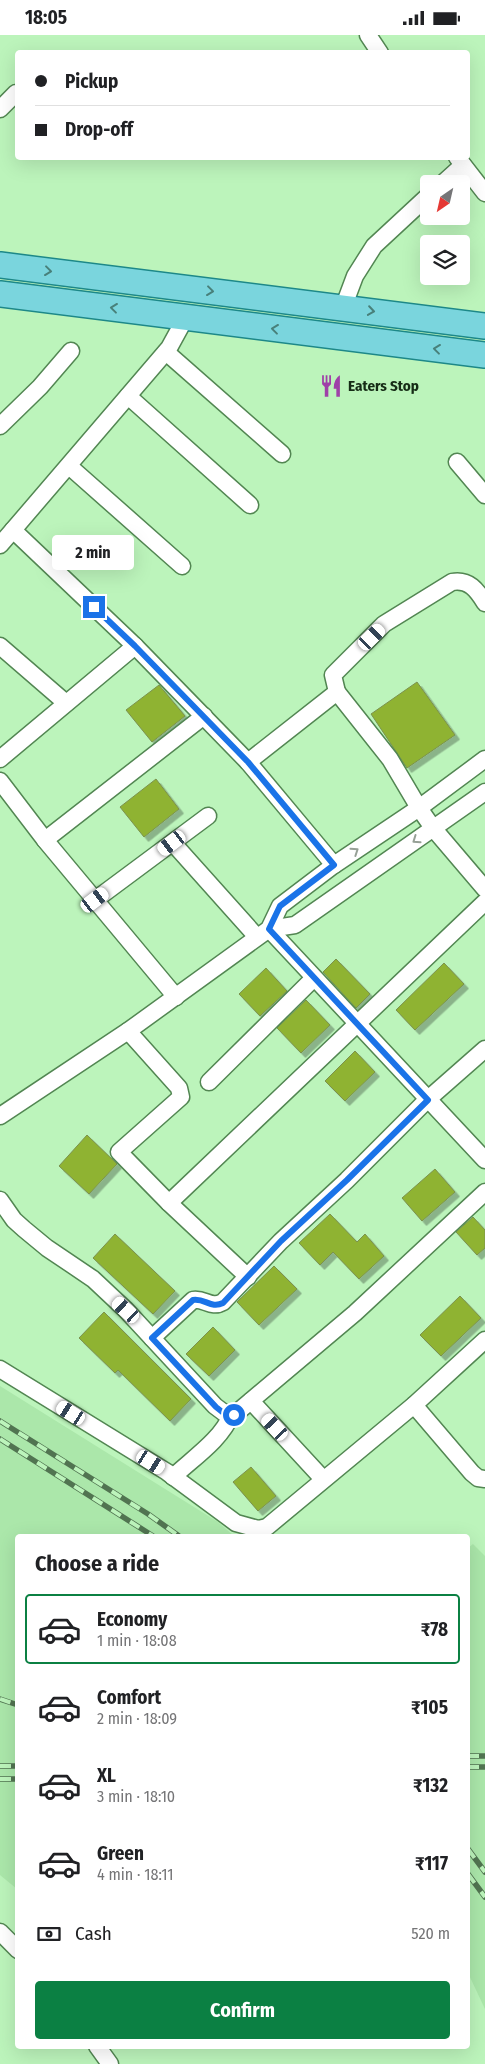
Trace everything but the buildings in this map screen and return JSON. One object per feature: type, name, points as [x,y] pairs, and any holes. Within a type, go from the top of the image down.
[{"type":"main road","points":[[0,265],[485,327]]},
{"type":"main road","points":[[0,294],[485,355]]},
{"type":"street","points":[[368,35],[378,50]]},
{"type":"street","points":[[0,109],[15,94]]},
{"type":"street","points":[[449,175],[460,161],[485,193]]},
{"type":"street","points":[[343,308],[355,276],[374,246],[420,203]]},
{"type":"street","points":[[0,545],[166,352],[186,317]]},
{"type":"street","points":[[0,426],[40,387],[71,351]]},
{"type":"street","points":[[166,352],[282,454]]},
{"type":"street","points":[[128,395],[250,505]]},
{"type":"street","points":[[457,462],[485,495]]},
{"type":"street","points":[[69,466],[182,566]]},
{"type":"street","points":[[13,530],[135,646],[204,716],[248,762],[334,865]]},
{"type":"street","points":[[485,603],[479,583],[461,581],[447,585],[384,624],[333,675],[337,692],[390,759],[433,828],[485,889]]},
{"type":"street","points":[[0,646],[66,703]]},
{"type":"street","points":[[0,759],[135,646]]},
{"type":"street","points":[[248,762],[337,692]]},
{"type":"street","points":[[45,840],[204,716]]},
{"type":"street","points":[[0,1116],[128,1031],[263,933],[280,906],[334,865],[419,808],[485,759]]},
{"type":"street","points":[[0,781],[45,840],[176,997]]},
{"type":"street","points":[[263,933],[295,925],[485,792]]},
{"type":"street","points":[[95,900],[208,816]]},
{"type":"street","points":[[172,843],[263,933],[314,978],[485,1160]]},
{"type":"street","points":[[169,1203],[485,902]]},
{"type":"street","points":[[209,1082],[314,978]]},
{"type":"street","points":[[128,1031],[180,1088],[181,1097],[119,1152],[169,1203],[248,1277]]},
{"type":"street","points":[[152,1338],[193,1300],[198,1299],[217,1306],[223,1303],[281,1241],[347,1180],[428,1100],[485,1049]]},
{"type":"street","points":[[0,1200],[14,1220],[24,1229],[47,1248],[92,1279],[126,1310],[202,1394],[226,1415],[234,1415],[355,1313],[485,1192]]},
{"type":"street","points":[[0,1369],[173,1477],[236,1523],[258,1529],[267,1527],[414,1405],[485,1340]]},
{"type":"street","points":[[251,1401],[323,1479]]},
{"type":"street","points":[[414,1405],[472,1473],[478,1479],[485,1479]]},
{"type":"street","points":[[173,1477],[217,1436],[227,1423],[230,1415]]},
{"type":"street","points":[[0,1932],[15,1946]]},
{"type":"street","points":[[100,2049],[110,2064]]},
{"type":"shaded area","points":[[0,1386],[218,1522],[232,1534],[15,1534],[15,1887],[0,1875]]},
{"type":"shaded area","points":[[473,1544],[485,1556],[485,2009],[470,1977],[470,1546]]},
{"type":"railway","points":[[0,1421],[148,1514],[176,1534]]},
{"type":"railway","points":[[0,1439],[150,1534]]},
{"type":"railway","points":[[0,1699],[15,1704]]},
{"type":"railway","points":[[470,1756],[485,1756]]},
{"type":"railway","points":[[0,1766],[15,1766]]},
{"type":"railway","points":[[470,1767],[485,1767]]},
{"type":"railway","points":[[0,1779],[15,1779]]},
{"type":"railway","points":[[470,1852],[485,1872]]},
{"type":"railway","points":[[470,1877],[485,1897]]},
{"type":"place","name":"Eaters Stop","points":[[331,386]]},
{"type":"route","points":[[94,607],[135,646],[248,762],[334,865],[280,906],[269,929],[428,1100],[347,1180],[281,1241],[223,1303],[217,1306],[198,1299],[193,1300],[186,1304],[152,1338],[202,1394],[226,1415],[234,1415]]}]
